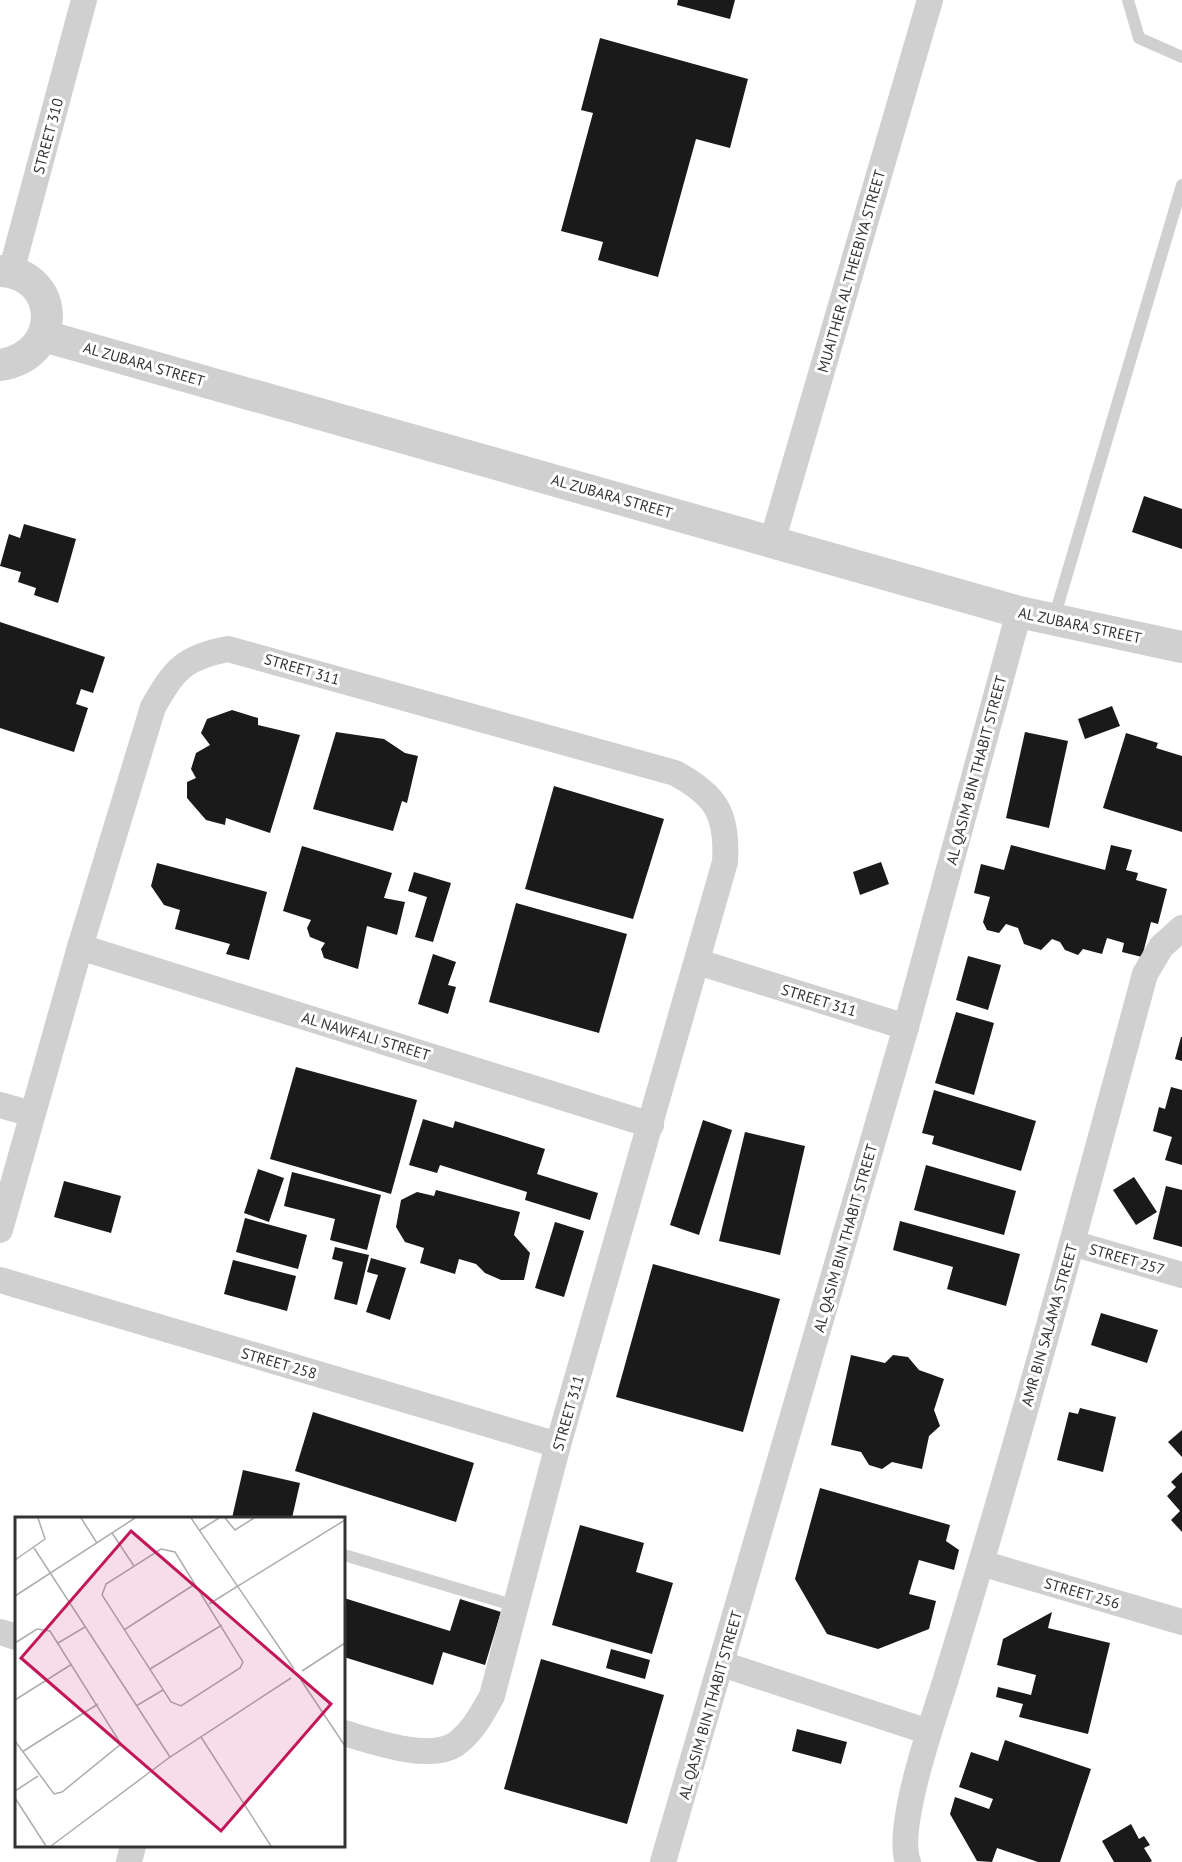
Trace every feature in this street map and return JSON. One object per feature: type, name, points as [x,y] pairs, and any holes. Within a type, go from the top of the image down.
[{"type":"street","name":"STREET 310","points":[[6,271],[84,0]]},
{"type":"street","name":"MUAITHER AL THEEBIYA STREET","points":[[772,542],[930,0]]},
{"type":"street","points":[[0,365],[19,361],[34,351],[44,336],[48,320],[45,304],[38,289],[26,278],[6,271]]},
{"type":"street","name":"AL ZUBARA STREET","points":[[44,336],[1019,612],[1182,647]]},
{"type":"street","name":"AL QASIM BIN THABIT STREET","points":[[663,1862],[906,1027],[1019,612]]},
{"type":"street","name":"STREET 311","points":[[0,1230],[80,947],[153,707],[167,683],[183,664],[205,653],[228,649],[675,773],[702,788],[718,811],[727,835],[724,862],[698,962],[558,1445],[492,1696],[478,1723],[454,1745],[430,1750],[402,1750],[345,1733]]},
{"type":"street","name":"AMR BIN SALAMA STREET","points":[[908,1862],[905,1855],[906,1827],[929,1732],[981,1563],[1072,1243],[1145,974],[1161,947],[1182,928]]},
{"type":"street","name":"AL NAWFALI STREET","points":[[80,947],[651,1125]]},
{"type":"street","name":"STREET 311","points":[[698,962],[906,1027]]},
{"type":"street","points":[[0,1105],[32,1114]]},
{"type":"street","name":"STREET 257","points":[[1072,1243],[1182,1275]]},
{"type":"street","name":"STREET 258","points":[[0,1280],[558,1445]]},
{"type":"street","name":"STREET 256","points":[[981,1563],[1182,1622]]},
{"type":"street","points":[[0,1632],[15,1637]]},
{"type":"street","points":[[722,1664],[929,1732]]},
{"type":"street","points":[[129,1862],[133,1847]]},
{"type":"lane","points":[[1128,0],[1139,38],[1182,57]]},
{"type":"lane","points":[[1053,619],[1182,185]]},
{"type":"lane","points":[[345,1556],[516,1606]]},
{"type":"building","points":[[678,0],[735,0],[730,19],[677,5]]},
{"type":"building","points":[[600,38],[748,79],[730,148],[696,139],[658,277],[598,260],[603,242],[561,231],[593,113],[581,110]]},
{"type":"building","points":[[1144,496],[1182,509],[1182,549],[1132,532]]},
{"type":"building","points":[[24,524],[76,539],[58,603],[34,595],[36,588],[18,582],[21,572],[0,566],[9,534],[20,538]]},
{"type":"building","points":[[0,622],[105,657],[93,693],[81,689],[76,704],[88,708],[74,752],[0,728]]},
{"type":"building","points":[[1112,706],[1120,726],[1085,739],[1078,719]]},
{"type":"building","points":[[232,710],[258,718],[258,725],[300,735],[270,833],[226,818],[225,825],[206,820],[187,798],[187,782],[196,778],[191,769],[196,753],[210,745],[201,733],[207,719]]},
{"type":"building","points":[[336,732],[384,739],[405,753],[418,756],[407,803],[402,801],[393,831],[313,809]]},
{"type":"building","points":[[1025,732],[1068,741],[1049,828],[1006,818]]},
{"type":"building","points":[[1126,733],[1158,743],[1156,748],[1182,756],[1182,832],[1103,808]]},
{"type":"building","points":[[554,786],[664,819],[633,919],[525,889]]},
{"type":"building","points":[[1011,845],[1105,870],[1111,845],[1132,850],[1126,870],[1138,873],[1136,880],[1167,889],[1158,924],[1151,922],[1142,957],[1122,952],[1124,943],[1107,938],[1102,954],[1083,949],[1078,955],[1065,950],[1060,942],[1052,939],[1041,950],[1024,944],[1018,928],[1006,924],[999,933],[987,930],[983,922],[990,897],[974,893],[981,864],[1004,870]]},
{"type":"building","points":[[302,846],[392,873],[384,898],[405,902],[397,935],[367,926],[358,969],[324,958],[321,949],[325,943],[310,937],[307,928],[311,920],[283,911]]},
{"type":"building","points":[[881,862],[889,884],[860,895],[853,872]]},
{"type":"building","points":[[157,863],[267,892],[249,960],[226,954],[230,944],[175,929],[180,910],[164,905],[151,886]]},
{"type":"building","points":[[414,872],[451,883],[433,942],[415,937],[427,897],[408,891]]},
{"type":"building","points":[[516,903],[627,934],[599,1033],[489,1002]]},
{"type":"building","points":[[433,954],[456,962],[448,985],[456,987],[448,1014],[418,1004]]},
{"type":"building","points":[[968,956],[1001,965],[988,1010],[956,1000]]},
{"type":"building","points":[[956,1012],[994,1023],[974,1095],[935,1083]]},
{"type":"building","points":[[1182,1037],[1182,1061],[1175,1059]]},
{"type":"building","points":[[296,1067],[417,1100],[391,1194],[270,1159]]},
{"type":"building","points":[[1171,1087],[1182,1090],[1182,1165],[1165,1160],[1172,1137],[1153,1131],[1159,1107],[1165,1109]]},
{"type":"building","points":[[934,1090],[1036,1121],[1021,1171],[932,1144],[934,1136],[922,1133]]},
{"type":"building","points":[[423,1119],[453,1128],[455,1121],[545,1149],[537,1174],[598,1193],[590,1220],[525,1200],[527,1192],[440,1165],[437,1173],[409,1165]]},
{"type":"building","points":[[703,1120],[732,1130],[699,1235],[670,1225]]},
{"type":"building","points":[[745,1132],[805,1146],[780,1255],[719,1241]]},
{"type":"building","points":[[926,1165],[1016,1191],[1004,1235],[914,1210]]},
{"type":"building","points":[[258,1169],[284,1178],[269,1222],[244,1213]]},
{"type":"building","points":[[292,1172],[381,1195],[367,1250],[330,1240],[335,1219],[284,1206]]},
{"type":"building","points":[[1134,1177],[1157,1212],[1136,1225],[1113,1190]]},
{"type":"building","points":[[64,1181],[121,1196],[111,1233],[54,1217]]},
{"type":"building","points":[[1166,1186],[1182,1190],[1182,1247],[1153,1239]]},
{"type":"building","points":[[436,1190],[520,1212],[514,1235],[530,1253],[524,1280],[501,1280],[485,1273],[476,1264],[459,1259],[455,1274],[420,1263],[424,1248],[405,1242],[396,1227],[401,1200],[417,1192],[434,1196]]},
{"type":"building","points":[[245,1218],[307,1235],[298,1269],[236,1252]]},
{"type":"building","points":[[900,1221],[1020,1254],[1006,1306],[947,1289],[953,1267],[893,1250]]},
{"type":"building","points":[[555,1222],[584,1231],[564,1297],[535,1288]]},
{"type":"building","points":[[335,1247],[369,1255],[357,1305],[334,1299],[343,1262],[332,1259]]},
{"type":"building","points":[[371,1258],[406,1268],[390,1320],[366,1312],[378,1275],[367,1272]]},
{"type":"building","points":[[233,1260],[296,1276],[287,1311],[224,1294]]},
{"type":"building","points":[[653,1264],[780,1299],[743,1432],[616,1397]]},
{"type":"building","points":[[1101,1313],[1158,1330],[1147,1363],[1091,1345]]},
{"type":"building","points":[[851,1355],[885,1363],[893,1355],[908,1357],[919,1370],[944,1379],[934,1410],[940,1426],[929,1436],[922,1469],[892,1462],[882,1469],[869,1465],[861,1452],[831,1445]]},
{"type":"building","points":[[1080,1408],[1116,1417],[1103,1472],[1057,1460],[1069,1412],[1078,1414]]},
{"type":"building","points":[[313,1412],[474,1463],[456,1522],[295,1471]]},
{"type":"building","points":[[1182,1430],[1182,1457],[1168,1442]]},
{"type":"building","points":[[243,1470],[300,1483],[292,1517],[232,1517]]},
{"type":"building","points":[[1182,1472],[1182,1532],[1171,1520],[1180,1511],[1167,1496],[1176,1487],[1171,1482]]},
{"type":"building","points":[[820,1488],[950,1525],[946,1541],[959,1550],[954,1570],[919,1560],[909,1594],[936,1601],[929,1629],[878,1649],[827,1634],[795,1579]]},
{"type":"building","points":[[580,1525],[644,1543],[636,1572],[673,1583],[652,1654],[552,1625]]},
{"type":"building","points":[[345,1598],[450,1631],[460,1599],[501,1612],[485,1665],[443,1652],[433,1685],[345,1657]]},
{"type":"building","points":[[1052,1612],[1048,1628],[1110,1643],[1088,1734],[1019,1717],[1023,1704],[996,1697],[998,1687],[1031,1695],[1036,1675],[997,1665],[1003,1639]]},
{"type":"building","points":[[611,1649],[650,1660],[645,1679],[606,1668]]},
{"type":"building","points":[[541,1659],[664,1695],[627,1824],[504,1789]]},
{"type":"building","points":[[797,1729],[847,1742],[841,1764],[792,1751]]},
{"type":"building","points":[[1005,1740],[1091,1769],[1060,1862],[1038,1862],[997,1848],[992,1862],[977,1861],[950,1814],[955,1797],[989,1809],[993,1799],[959,1787],[971,1752],[998,1761]]},
{"type":"building","points":[[1131,1824],[1139,1839],[1144,1836],[1150,1845],[1144,1848],[1152,1861],[1114,1862],[1102,1841]]}]
